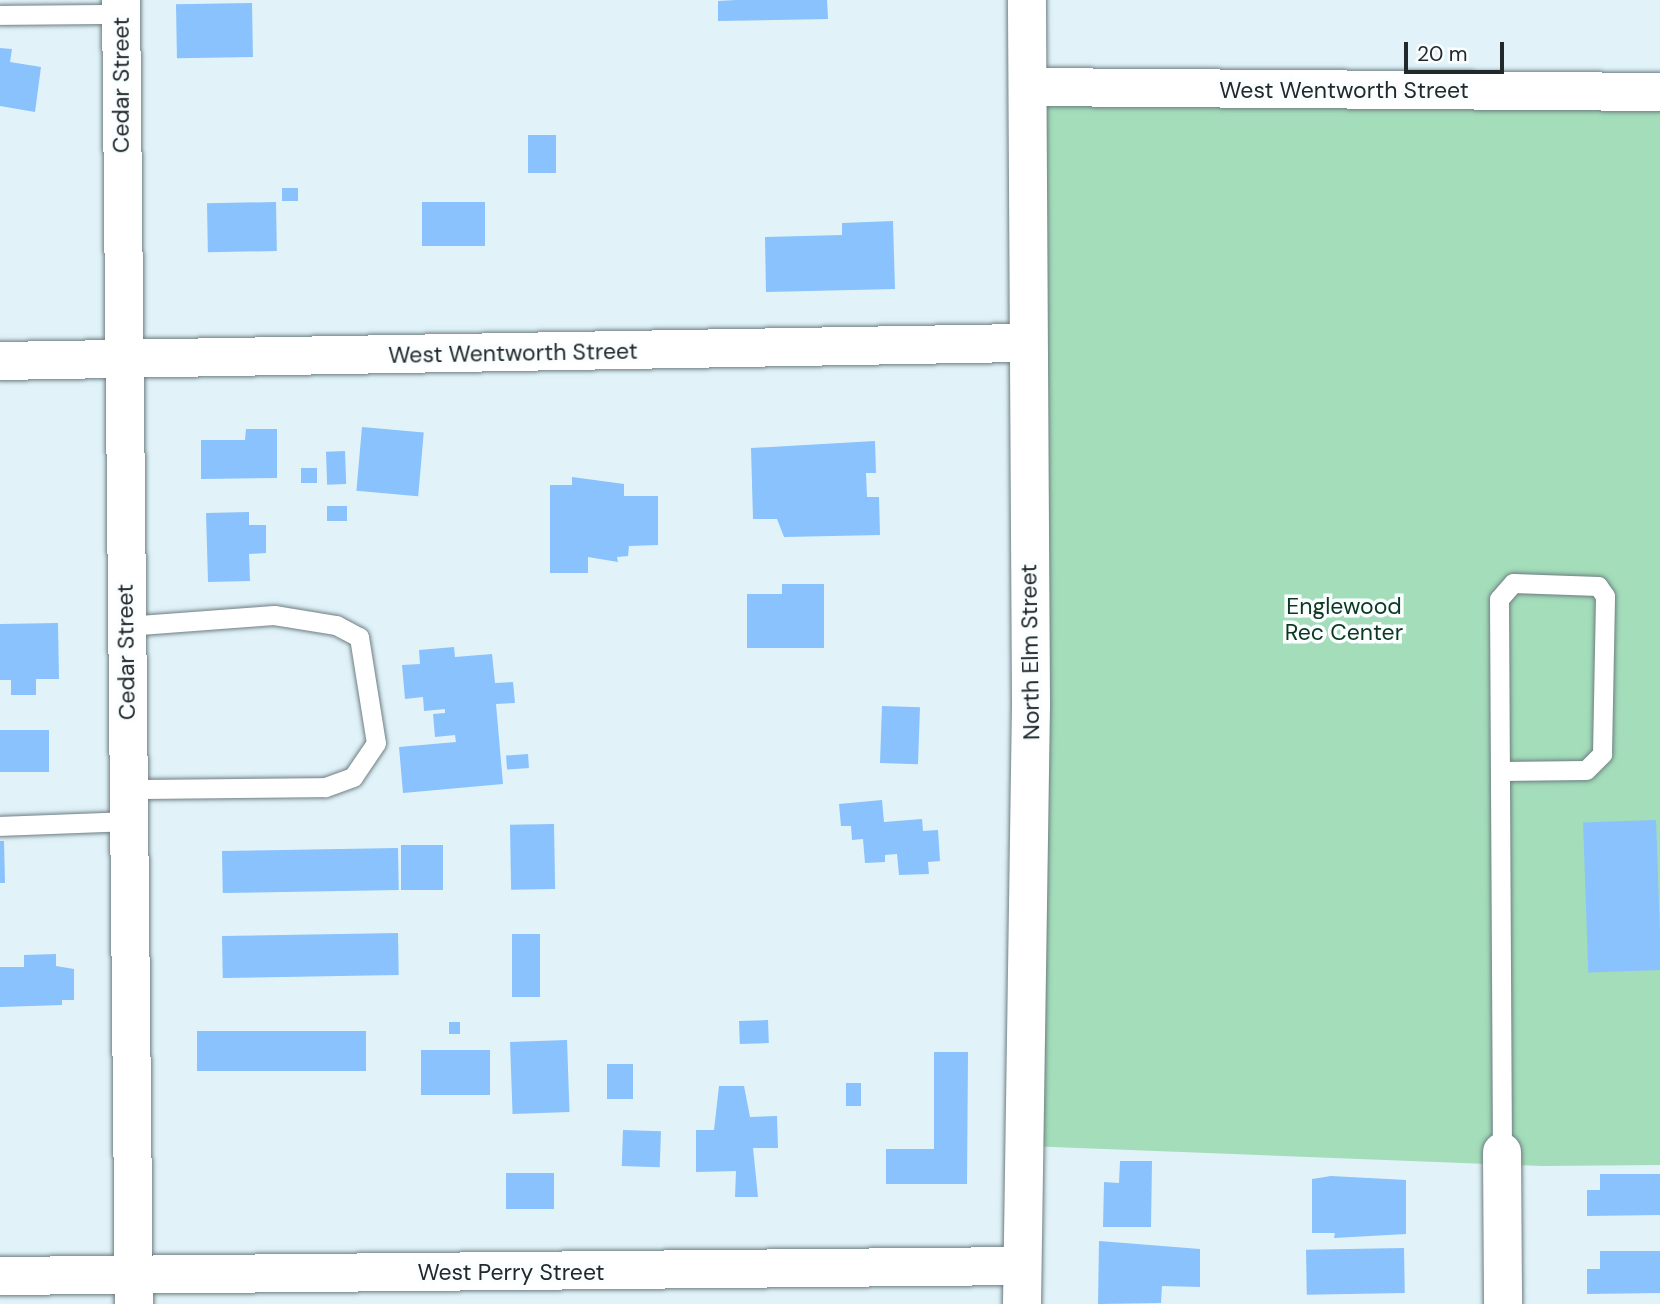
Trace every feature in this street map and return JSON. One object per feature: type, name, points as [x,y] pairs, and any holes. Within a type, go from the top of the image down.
[{"type":"street","name":"North Elm Street","points":[[1022,1304],[1031,719],[1026,343],[1027,0]]},
{"type":"street","name":"Cedar Street","points":[[121,7],[134,1289]]},
{"type":"street","name":"West Wentworth Street","points":[[1028,87],[1660,92]]},
{"type":"street","name":"West Wentworth Street","points":[[0,361],[1026,343]]},
{"type":"street","points":[[1502,1152],[1503,1304]]},
{"type":"street","name":"West Perry Street","points":[[0,1276],[134,1289],[1022,1266]]},
{"type":"lane","points":[[0,15],[121,7]]},
{"type":"lane","points":[[1500,771],[1586,770],[1602,754],[1605,596],[1598,586],[1513,583],[1501,591],[1500,771],[1502,1152]]},
{"type":"lane","points":[[0,826],[128,805],[325,786],[353,777],[376,743],[359,638],[336,625],[274,615],[126,626]]},
{"type":"green space","name":"Englewood Rec Center","points":[[1028,87],[1660,92],[1660,1165],[1542,1166],[1027,1146]]},
{"type":"building","points":[[827,0],[828,19],[718,21],[718,1]]},
{"type":"building","points":[[252,3],[253,57],[177,58],[176,4]]},
{"type":"building","points":[[0,48],[12,49],[10,62],[41,67],[35,112],[0,106]]},
{"type":"building","points":[[528,135],[556,135],[556,173],[528,173]]},
{"type":"building","points":[[282,188],[298,188],[298,201],[282,201]]},
{"type":"building","points":[[276,202],[277,251],[208,252],[207,203]]},
{"type":"building","points":[[422,202],[485,202],[485,246],[422,246]]},
{"type":"building","points":[[893,221],[895,289],[766,292],[765,237],[842,235],[842,223]]},
{"type":"building","points":[[362,427],[424,432],[418,496],[356,491]]},
{"type":"building","points":[[246,429],[277,429],[277,478],[201,479],[201,440],[245,440]]},
{"type":"building","points":[[875,441],[876,473],[866,473],[867,497],[879,497],[880,535],[784,537],[777,519],[753,519],[751,448]]},
{"type":"building","points":[[345,451],[346,484],[327,485],[326,452]]},
{"type":"building","points":[[301,468],[317,468],[317,483],[301,483]]},
{"type":"building","points":[[572,477],[624,484],[624,496],[658,496],[658,545],[629,546],[628,556],[617,557],[618,562],[588,557],[588,573],[550,573],[550,485],[572,485]]},
{"type":"building","points":[[327,506],[347,506],[347,521],[327,521]]},
{"type":"building","points":[[249,512],[249,525],[266,525],[266,553],[249,554],[250,581],[208,582],[206,513]]},
{"type":"building","points":[[782,584],[824,584],[824,648],[747,648],[747,594],[782,594]]},
{"type":"building","points":[[58,623],[59,679],[36,679],[36,695],[11,695],[11,680],[0,680],[0,624]]},
{"type":"building","points":[[454,647],[455,657],[492,654],[495,683],[513,682],[515,703],[496,704],[503,784],[403,793],[399,747],[456,742],[455,735],[435,737],[433,714],[445,713],[445,709],[424,711],[423,697],[405,699],[402,665],[420,664],[419,650]]},
{"type":"building","points":[[882,706],[920,707],[918,764],[880,763]]},
{"type":"building","points":[[0,730],[49,730],[49,772],[0,772]]},
{"type":"building","points":[[528,754],[529,768],[507,770],[506,756]]},
{"type":"building","points":[[882,800],[884,822],[922,819],[923,831],[938,830],[940,861],[928,862],[929,874],[899,875],[897,854],[885,855],[885,862],[865,863],[863,839],[852,840],[851,826],[841,826],[839,804]]},
{"type":"building","points":[[1656,820],[1660,970],[1588,972],[1583,823]]},
{"type":"building","points":[[554,824],[555,889],[511,890],[510,825]]},
{"type":"building","points":[[0,841],[4,841],[5,883],[0,883]]},
{"type":"building","points":[[401,845],[443,845],[443,890],[401,890]]},
{"type":"building","points":[[398,848],[399,890],[223,893],[222,851]]},
{"type":"building","points":[[398,933],[399,975],[223,978],[222,936]]},
{"type":"building","points":[[512,934],[540,934],[540,997],[512,997]]},
{"type":"building","points":[[56,954],[56,966],[74,969],[74,1000],[62,1000],[62,1005],[0,1007],[0,967],[24,967],[24,955]]},
{"type":"building","points":[[768,1020],[769,1043],[740,1044],[739,1021]]},
{"type":"building","points":[[449,1022],[460,1022],[460,1034],[449,1034]]},
{"type":"building","points":[[197,1031],[366,1031],[366,1071],[197,1071]]},
{"type":"building","points":[[567,1040],[570,1112],[513,1114],[510,1042]]},
{"type":"building","points":[[421,1050],[490,1050],[490,1095],[421,1095]]},
{"type":"building","points":[[934,1052],[968,1052],[967,1184],[886,1184],[886,1149],[934,1149]]},
{"type":"building","points":[[607,1064],[633,1064],[633,1099],[607,1099]]},
{"type":"building","points":[[846,1083],[861,1083],[861,1106],[846,1106]]},
{"type":"building","points":[[719,1086],[744,1086],[750,1117],[777,1116],[778,1148],[753,1148],[758,1197],[735,1197],[736,1171],[696,1172],[696,1130],[714,1130]]},
{"type":"building","points":[[623,1130],[661,1131],[660,1167],[622,1166]]},
{"type":"building","points":[[1120,1161],[1152,1161],[1151,1227],[1103,1227],[1104,1182],[1119,1183]]},
{"type":"building","points":[[506,1173],[554,1173],[554,1209],[506,1209]]},
{"type":"building","points":[[1600,1174],[1660,1174],[1660,1215],[1587,1216],[1587,1190],[1600,1190]]},
{"type":"building","points":[[1331,1176],[1406,1180],[1406,1234],[1334,1238],[1335,1233],[1312,1233],[1312,1179]]},
{"type":"building","points":[[1099,1241],[1200,1249],[1200,1287],[1162,1286],[1161,1303],[1098,1304]]},
{"type":"building","points":[[1404,1248],[1405,1293],[1307,1295],[1306,1250]]},
{"type":"building","points":[[1600,1251],[1660,1251],[1660,1293],[1587,1294],[1587,1269],[1600,1269]]}]
